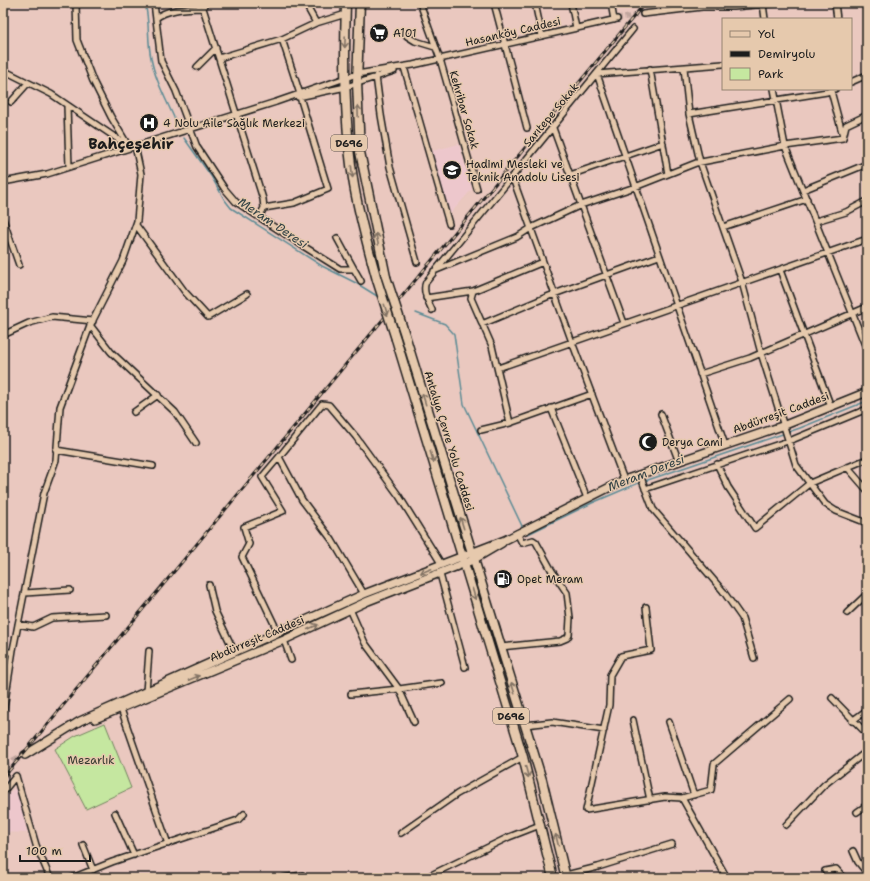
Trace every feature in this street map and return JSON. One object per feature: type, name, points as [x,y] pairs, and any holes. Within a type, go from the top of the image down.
[{"type":"highway","name":"Antalya Çevre Yolu Caddesi","points":[[346,3],[344,52],[348,132],[353,180],[365,236],[377,280],[464,560],[523,757],[553,878]]},
{"type":"highway","name":"Antalya Çevre Yolu Caddesi","points":[[360,3],[357,78],[360,152],[386,277],[542,780],[566,876]]},
{"type":"main road","name":"Abdürreşit Caddesi","points":[[21,762],[36,754],[76,727],[284,640],[350,609],[440,574],[464,560],[624,480],[641,476],[725,445],[785,427],[867,392]]},
{"type":"main road","name":"Abdürreşit Caddesi","points":[[26,755],[80,720],[235,653],[278,632],[364,594],[442,565],[464,560]]},
{"type":"street","points":[[3,714],[12,652],[44,493],[56,460],[60,407],[92,323],[123,261],[136,225],[141,174],[132,146],[111,117],[93,81],[77,40],[76,3]]},
{"type":"street","points":[[154,3],[161,61],[176,91],[197,147],[224,188],[236,202],[340,269],[354,269]]},
{"type":"street","points":[[305,3],[316,24]]},
{"type":"street","name":"Kehribar Sokak","points":[[420,3],[440,59],[477,189]]},
{"type":"street","points":[[494,3],[528,128]]},
{"type":"street","points":[[535,3],[542,36]]},
{"type":"street","points":[[571,3],[576,28]]},
{"type":"street","name":"Hasanköy Caddesi","points":[[414,65],[615,19],[611,3]]},
{"type":"street","points":[[643,14],[702,5],[734,7],[777,3]]},
{"type":"street","points":[[835,3],[837,18]]},
{"type":"street","points":[[866,3],[867,8]]},
{"type":"street","points":[[763,4],[765,18]]},
{"type":"street","points":[[156,18],[161,14],[178,9],[204,5],[263,199],[264,208],[259,217]]},
{"type":"street","points":[[219,58],[282,39],[316,24],[346,14]]},
{"type":"street","name":"Sarıtepe Sokak","points":[[426,298],[424,287],[434,271],[633,29]]},
{"type":"street","points":[[407,36],[415,41],[435,47]]},
{"type":"street","points":[[264,208],[294,203],[328,189],[282,39]]},
{"type":"street","points":[[197,67],[216,48]]},
{"type":"street","points":[[722,64],[597,74],[725,445]]},
{"type":"street","points":[[300,95],[316,94],[357,78],[414,65]]},
{"type":"street","points":[[3,182],[47,174],[132,146],[276,102],[346,83],[357,78],[376,76],[414,65]]},
{"type":"street","points":[[404,68],[448,224]]},
{"type":"street","points":[[684,68],[689,114],[700,162],[742,282],[761,353],[796,465],[825,504],[836,511],[867,523]]},
{"type":"street","points":[[650,69],[668,174]]},
{"type":"street","points":[[3,70],[51,94],[67,106],[132,146]]},
{"type":"street","points":[[852,82],[867,75]]},
{"type":"street","points":[[376,76],[390,167],[417,262]]},
{"type":"street","points":[[11,102],[28,83]]},
{"type":"street","points":[[774,90],[785,146],[867,350]]},
{"type":"street","points":[[689,114],[776,101],[833,90],[843,138]]},
{"type":"street","points":[[67,106],[69,167]]},
{"type":"street","points":[[843,138],[846,125],[867,115]]},
{"type":"street","points":[[553,128],[624,323]]},
{"type":"street","points":[[434,271],[517,237],[531,228],[581,205],[635,187],[700,162],[785,146],[843,138]]},
{"type":"street","points":[[570,175],[663,143]]},
{"type":"street","points":[[803,190],[867,164]]},
{"type":"street","points":[[512,176],[554,294],[624,480]]},
{"type":"street","points":[[723,228],[807,199]]},
{"type":"street","points":[[816,221],[846,212],[867,201]]},
{"type":"street","points":[[3,218],[19,265]]},
{"type":"street","points":[[136,225],[185,292],[208,317],[247,294]]},
{"type":"street","points":[[337,238],[361,281]]},
{"type":"street","points":[[498,368],[867,239]]},
{"type":"street","points":[[482,324],[554,294],[659,256]]},
{"type":"street","points":[[432,310],[426,298],[473,291],[543,262]]},
{"type":"street","points":[[780,270],[831,407]]},
{"type":"street","points":[[473,291],[471,298],[492,346],[510,423]]},
{"type":"street","points":[[700,374],[761,353],[867,307]]},
{"type":"street","points":[[3,335],[30,323],[52,317],[92,323],[111,352],[158,395],[185,424],[196,443]]},
{"type":"street","points":[[481,430],[510,423],[592,394]]},
{"type":"street","points":[[134,412],[158,395]]},
{"type":"street","points":[[278,632],[242,557],[249,544],[244,527],[283,511],[262,477],[322,404],[329,405],[369,455],[399,496],[442,565]]},
{"type":"street","points":[[551,408],[586,498]]},
{"type":"street","points":[[645,487],[717,464],[867,408]]},
{"type":"street","points":[[661,414],[679,462]]},
{"type":"street","points":[[56,450],[153,466]]},
{"type":"street","points":[[279,457],[302,500],[332,540],[364,594]]},
{"type":"street","points":[[717,464],[728,487],[755,528],[810,483],[867,458]]},
{"type":"street","points":[[846,467],[867,490]]},
{"type":"street","points":[[641,476],[653,509],[723,591],[742,618],[754,658]]},
{"type":"street","points":[[500,647],[560,640],[567,638],[569,635],[570,618],[566,589],[552,571],[536,542],[533,540],[522,543],[517,533]]},
{"type":"street","points":[[440,574],[465,667]]},
{"type":"street","points":[[209,585],[215,611],[235,653]]},
{"type":"street","points":[[25,592],[70,590]]},
{"type":"street","points":[[847,613],[867,594]]},
{"type":"street","points":[[646,607],[651,650],[621,656],[610,675],[609,705],[586,810],[664,797],[682,798],[711,790],[714,764],[790,699]]},
{"type":"street","points":[[350,609],[365,643],[398,689],[414,722]]},
{"type":"street","points":[[18,624],[33,626],[52,618],[106,615]]},
{"type":"street","points":[[284,640],[291,660]]},
{"type":"street","points":[[146,692],[149,651]]},
{"type":"street","points":[[3,652],[12,652]]},
{"type":"street","points":[[351,694],[442,683]]},
{"type":"street","points":[[832,698],[852,721],[867,734]]},
{"type":"street","points":[[121,709],[168,844]]},
{"type":"street","points":[[852,721],[867,710]]},
{"type":"street","points":[[633,720],[650,800]]},
{"type":"street","points":[[525,725],[552,722],[604,730]]},
{"type":"street","points":[[669,722],[694,795]]},
{"type":"street","points":[[786,825],[824,784],[867,751]]},
{"type":"street","points":[[401,833],[457,794],[523,757]]},
{"type":"street","points":[[3,792],[16,776],[36,845],[50,878]]},
{"type":"street","points":[[682,798],[727,878]]},
{"type":"street","points":[[857,812],[867,805]]},
{"type":"street","points":[[115,813],[134,855]]},
{"type":"street","points":[[72,878],[134,855],[238,820],[244,814]]},
{"type":"street","points":[[431,875],[509,837],[540,825]]},
{"type":"street","points":[[566,876],[672,844]]},
{"type":"street","points":[[83,845],[93,870]]},
{"type":"street","points":[[853,851],[858,862],[867,873]]},
{"type":"street","points":[[824,870],[836,869],[844,878]]},
{"type":"street","points":[[283,878],[302,875]]},
{"type":"shaded area","name":"Hadimi Mesleki ve Teknik Anadolu Lisesi","points":[[459,144],[472,189],[450,214],[432,151]]},
{"type":"shaded area","points":[[17,788],[27,833],[3,832],[3,800],[12,790]]},
{"type":"green space","name":"Mezarlık","points":[[105,723],[131,788],[86,809],[55,749],[75,736]]},
{"type":"waterway","name":"Meram Deresi","points":[[145,3],[153,66],[158,82],[176,122]]},
{"type":"waterway","name":"Meram Deresi","points":[[184,138],[211,176],[231,208],[322,266],[356,283],[377,296]]},
{"type":"waterway","name":"Meram Deresi","points":[[416,313],[445,324],[454,334],[464,404],[522,526]]},
{"type":"waterway","name":"Meram Deresi","points":[[645,481],[800,428],[867,401]]},
{"type":"waterway","name":"Meram Deresi","points":[[525,533],[528,534],[592,503],[641,482]]},
{"type":"tunnel","points":[[617,19],[643,14]]},
{"type":"tunnel","points":[[3,766],[25,755]]},
{"type":"railway","points":[[3,778],[645,3]]},
{"type":"place","name":"A101","points":[[379,33]]},
{"type":"place","name":"4 Nolu Aile Sağlık Merkezi","points":[[149,123]]},
{"type":"place","name":"Hadimi Mesleki ve Teknik Anadolu Lisesi","points":[[452,170]]},
{"type":"place","name":"Derya Cami","points":[[648,442]]},
{"type":"place","name":"Opet Meram","points":[[503,579]]},
{"type":"district","name":"Bahçeşehir","points":[[131,144]]}]
